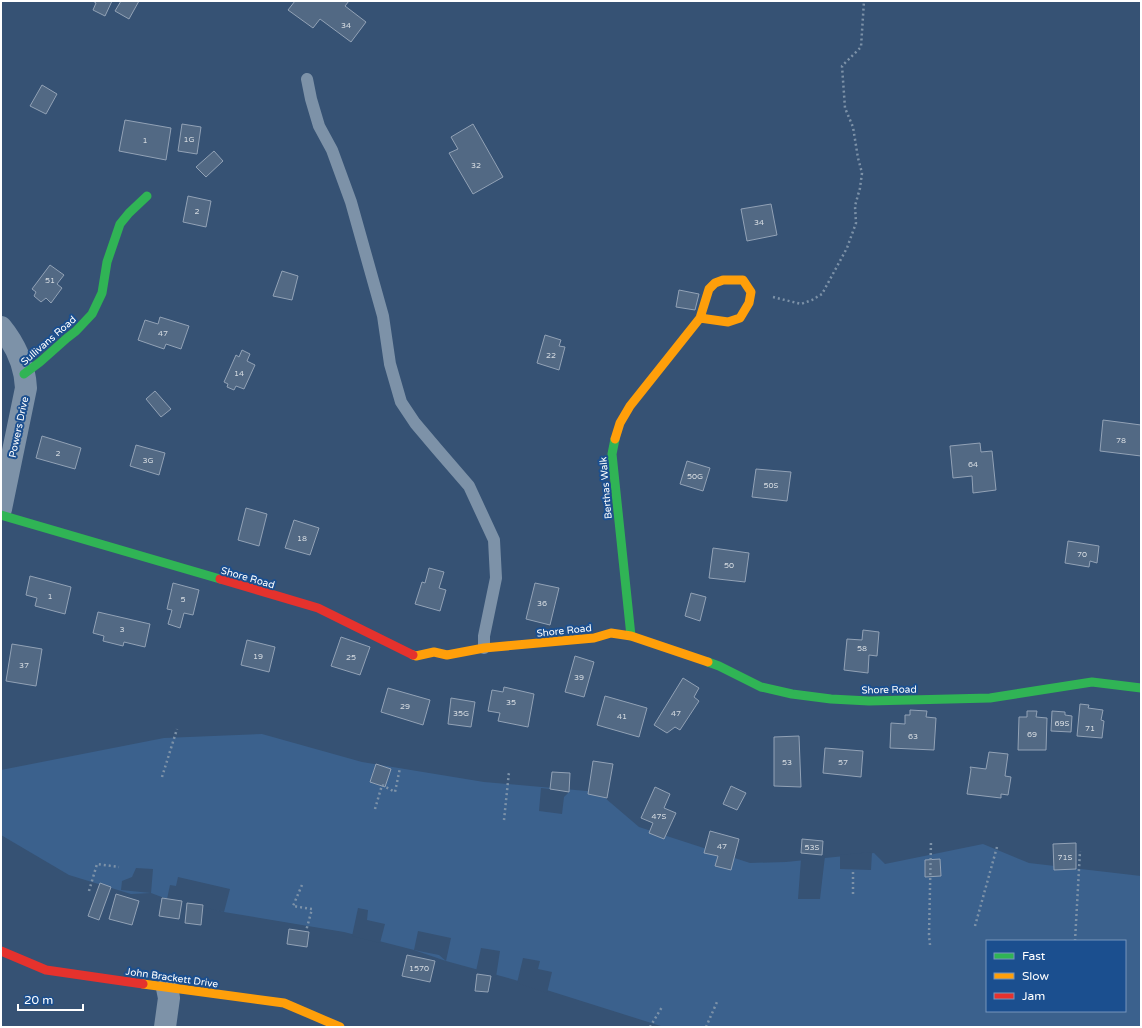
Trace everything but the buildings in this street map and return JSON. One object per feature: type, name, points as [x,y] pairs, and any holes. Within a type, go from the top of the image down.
[{"type":"street","name":"Sullivans Road","points":[[24,374],[39,364],[47,355],[77,330],[90,316],[101,296],[105,282],[107,262],[119,225],[147,196]]},
{"type":"street","name":"Berthas Walk","points":[[631,636],[612,454],[614,437],[620,421],[630,406],[700,318],[709,289],[715,283],[723,280],[743,280],[751,292]]},
{"type":"street","points":[[700,318],[728,322],[740,318],[749,303],[751,292]]},
{"type":"street","name":"Powers Drive","points":[[1,327],[19,356],[26,388],[1,509]]},
{"type":"street","name":"Shore Road","points":[[1,515],[318,608],[416,656],[434,652],[447,655],[484,648],[594,638],[611,633],[631,636],[719,666],[761,687],[792,694],[832,699],[869,701],[990,698],[1092,682],[1141,688]]},
{"type":"street","name":"John Brackett Drive","points":[[1,951],[46,970],[168,988],[284,1002],[340,1027]]},
{"type":"street","points":[[165,1027],[169,998],[168,988]]},
{"type":"lane","points":[[306,79],[319,126],[332,150],[351,202],[383,316],[390,364],[401,402],[415,423],[432,444],[469,486],[494,540],[496,578],[484,636],[484,648]]},
{"type":"path","points":[[751,292],[801,304],[812,300],[822,294],[847,248],[856,223],[855,206],[862,173],[858,158],[854,127],[845,108],[842,66],[861,47],[864,1]]},
{"type":"path","points":[[162,777],[177,729]]},
{"type":"path","points":[[375,809],[382,785],[395,792],[400,768]]},
{"type":"path","points":[[504,820],[509,772]]},
{"type":"path","points":[[930,945],[931,841]]},
{"type":"path","points":[[975,926],[998,847]]},
{"type":"path","points":[[1075,940],[1080,851]]},
{"type":"path","points":[[89,891],[97,864],[119,867]]},
{"type":"path","points":[[853,870],[853,894]]},
{"type":"path","points":[[302,885],[293,906],[312,909],[306,931]]},
{"type":"path","points":[[706,1027],[717,1002]]},
{"type":"path","points":[[650,1027],[662,1007]]},
{"type":"water","points":[[262,734],[362,762],[484,782],[598,792],[639,827],[750,863],[786,862],[874,853],[885,864],[983,844],[1029,863],[1141,876],[1141,1027],[664,1027],[414,950],[344,932],[224,912],[196,904],[167,899],[151,893],[131,894],[69,875],[1,835],[1,770],[164,738]]},
{"type":"pier","points":[[551,786],[569,787],[569,792],[564,797],[562,814],[539,811],[541,788],[550,789]]},
{"type":"pier","points":[[872,852],[871,870],[840,869],[840,855]]},
{"type":"pier","points":[[825,856],[820,899],[798,899],[801,859]]},
{"type":"pier","points":[[136,868],[153,869],[151,893],[121,890],[122,881],[132,877]]},
{"type":"pier","points":[[178,877],[230,889],[224,912],[167,899],[170,885],[176,886]]},
{"type":"pier","points":[[358,908],[368,910],[367,920],[385,924],[380,943],[352,936]]},
{"type":"pier","points":[[418,931],[451,938],[446,961],[439,955],[414,950]]},
{"type":"pier","points":[[481,948],[500,951],[496,977],[476,971]]},
{"type":"pier","points":[[523,958],[540,961],[538,969],[552,972],[547,993],[517,983]]},
{"type":"traffic: fast","points":[[24,374],[76,331],[92,314],[102,293],[107,262],[120,224],[147,196]]},
{"type":"traffic: fast","points":[[615,439],[612,454],[631,636]]},
{"type":"traffic: fast","points":[[1,515],[220,579]]},
{"type":"traffic: fast","points":[[708,662],[761,687],[792,694],[831,699],[869,701],[990,698],[1092,682],[1141,688]]},
{"type":"traffic: slow","points":[[615,439],[620,423],[630,406],[700,318],[709,289],[715,283],[723,280],[743,280],[751,292],[749,303],[740,318],[728,322],[700,318]]},
{"type":"traffic: slow","points":[[413,655],[416,656],[434,652],[447,655],[484,648],[594,638],[611,633],[631,636],[708,662]]},
{"type":"traffic: slow","points":[[143,984],[284,1003],[340,1027]]},
{"type":"traffic: jam","points":[[220,579],[318,608],[413,655]]},
{"type":"traffic: jam","points":[[1,951],[46,970],[143,984]]}]
